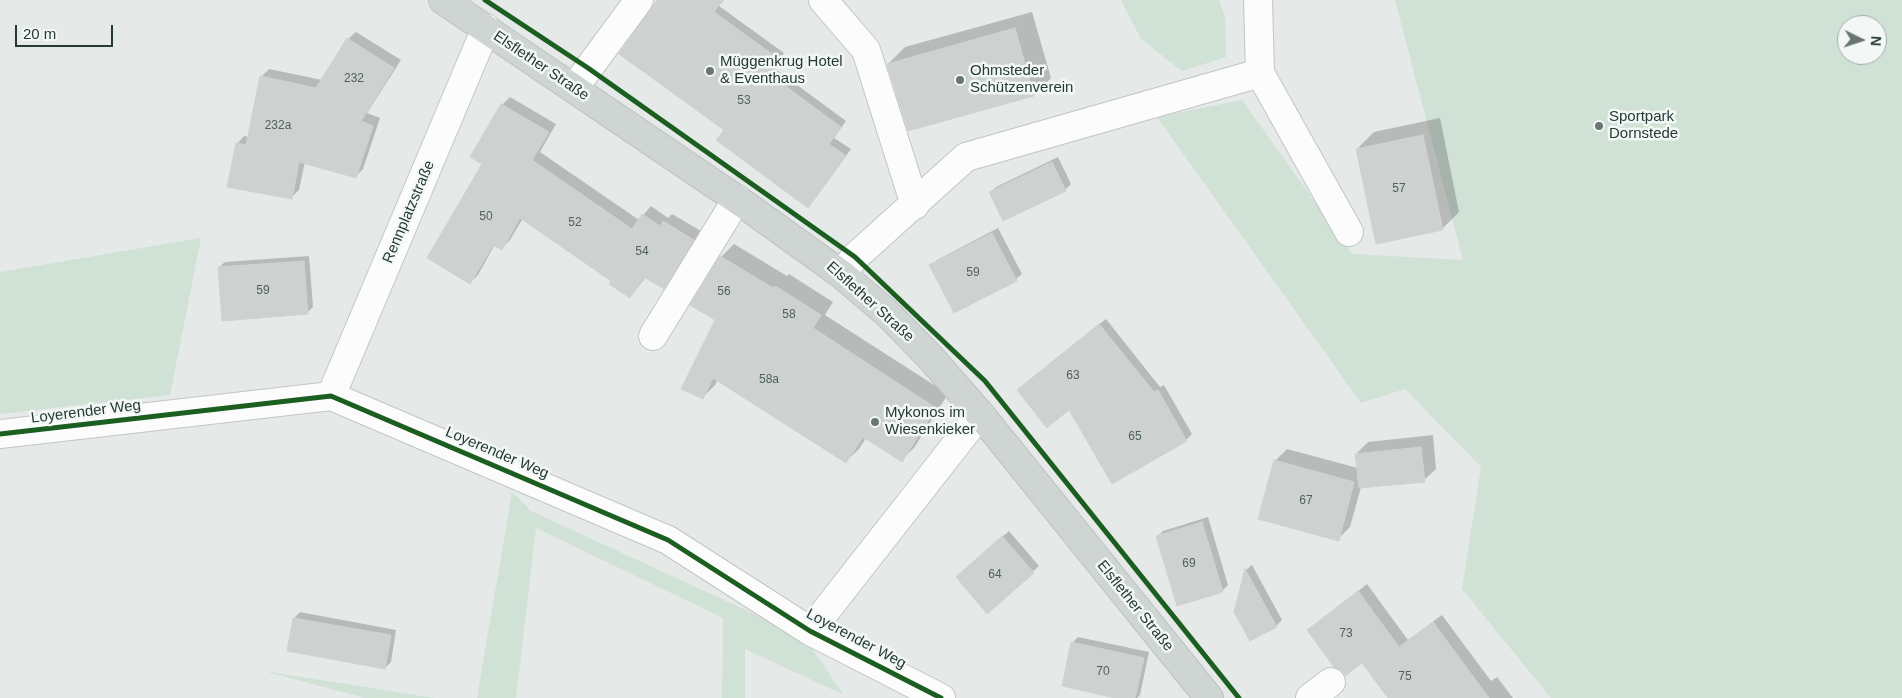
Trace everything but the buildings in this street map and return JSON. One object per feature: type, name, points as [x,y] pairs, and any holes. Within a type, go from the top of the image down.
[{"type":"main road","name":"Elsflether Straße","points":[[443,0],[737,199],[841,274],[887,313],[924,350],[980,414],[1210,698]]},
{"type":"street","points":[[574,88],[639,0]]},
{"type":"street","points":[[823,0],[866,50],[915,205]]},
{"type":"street","points":[[1258,0],[1260,73],[1349,232]]},
{"type":"street","name":"Rennplatzstraße","points":[[331,396],[486,28]]},
{"type":"street","points":[[841,274],[855,257],[915,205],[966,157],[1260,73]]},
{"type":"street","points":[[653,336],[737,199]]},
{"type":"street","name":"Loyerender Weg","points":[[0,434],[331,396],[668,540],[810,631],[941,698]]},
{"type":"street","points":[[810,631],[980,414]]},
{"type":"street","points":[[1310,698],[1331,682]]},
{"type":"green space","points":[[1121,0],[1219,0],[1225,17],[1226,57],[1182,71],[1141,39]]},
{"type":"green space","points":[[1395,0],[1902,0],[1902,698],[1551,698],[1462,589],[1481,467],[1405,389],[1361,403],[1157,117],[1242,100],[1352,254],[1463,260]]},
{"type":"green space","points":[[201,238],[170,395],[0,414],[0,272]]},
{"type":"green space","points":[[512,492],[531,511],[804,637],[844,695],[745,649],[745,698],[722,698],[723,618],[536,528],[516,698],[477,698]]},
{"type":"green space","points":[[264,671],[434,698],[365,698]]},
{"type":"cycle path","points":[[485,0],[588,68],[855,257],[985,381],[1239,698]]},
{"type":"cycle path","points":[[0,434],[331,396],[668,540],[810,631],[941,698]]},
{"type":"place","name":"Müggenkrug Hotel & Eventhaus","points":[[710,71]]},
{"type":"place","name":"Ohmsteder Schützenverein","points":[[960,80]]},
{"type":"place","name":"Sportpark Dornstede","points":[[1599,126]]},
{"type":"place","name":"Mykonos im Wiesenkieker","points":[[875,422]]}]
